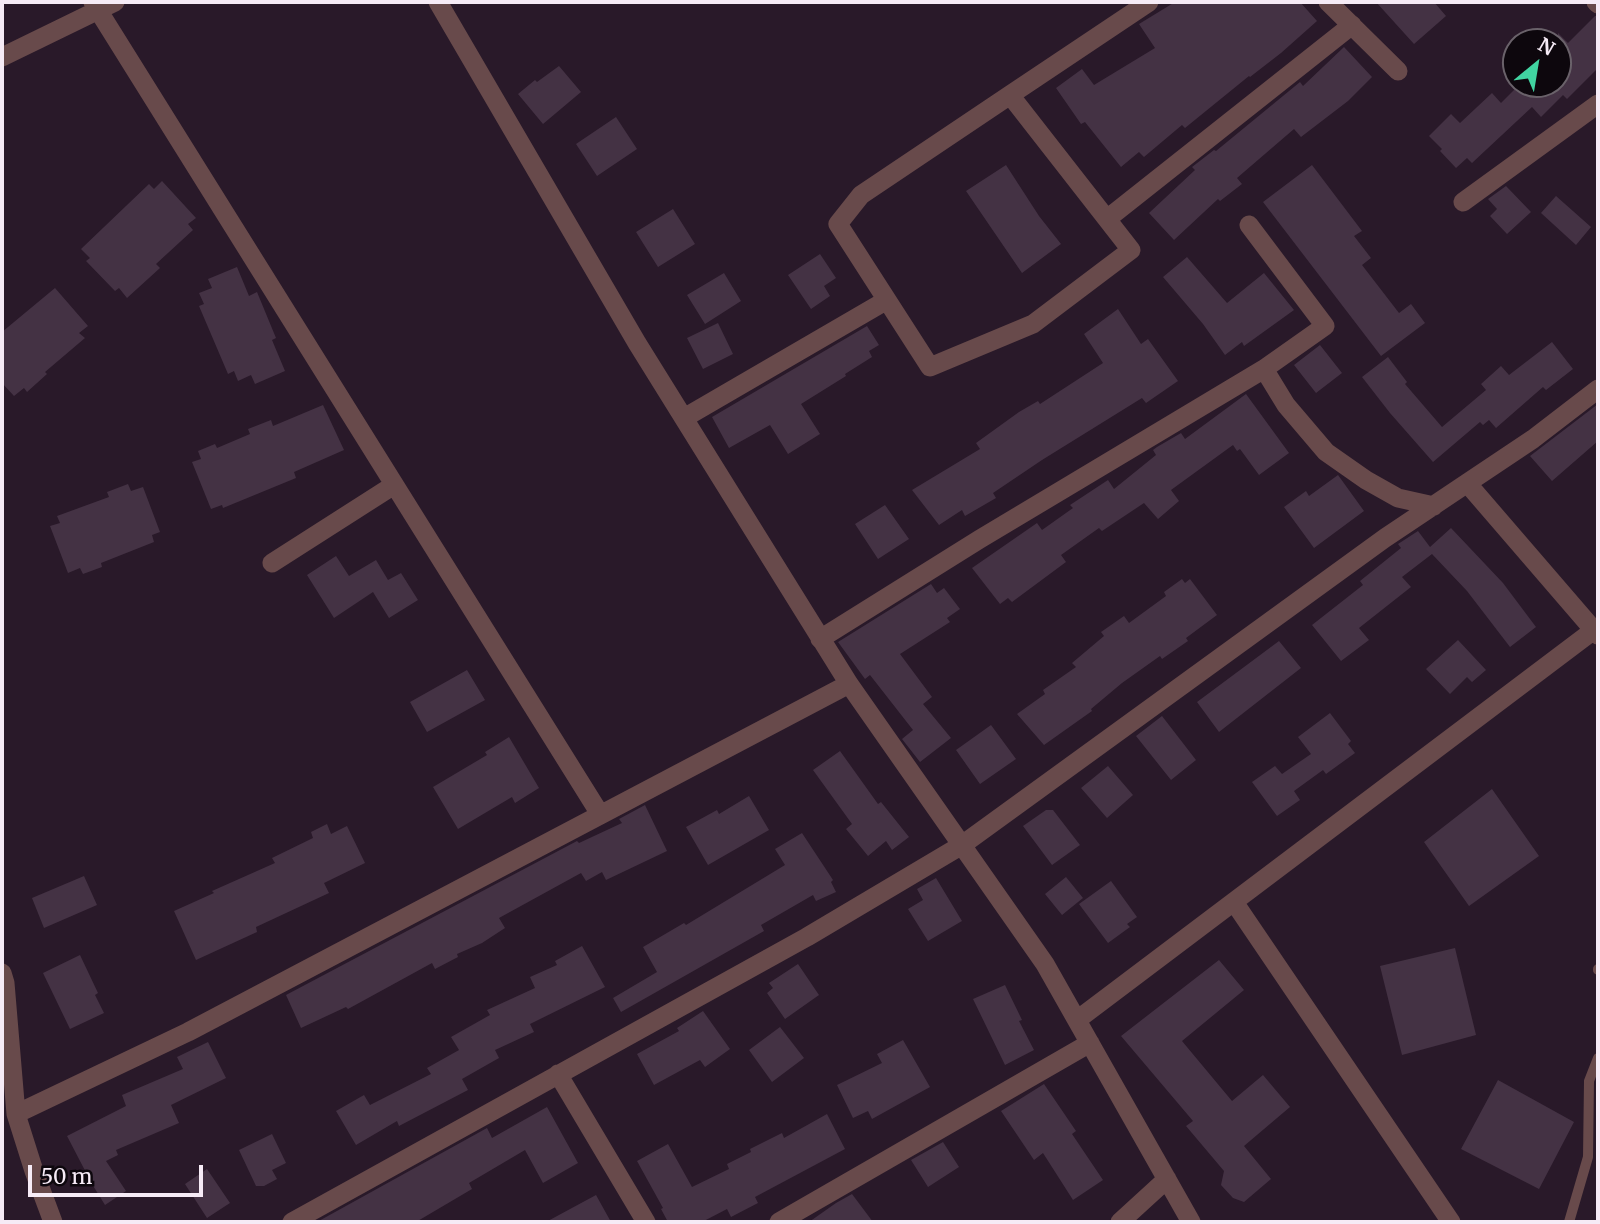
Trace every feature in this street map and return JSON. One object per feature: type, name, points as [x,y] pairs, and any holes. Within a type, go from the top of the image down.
[{"type":"street","points":[[438,2],[637,343],[820,639],[1045,964],[1191,1222]]},
{"type":"street","points":[[1010,95],[1131,250],[1033,324],[930,368],[838,224],[861,195],[1010,95],[1149,2]]},
{"type":"street","points":[[1328,2],[1398,71]]},
{"type":"street","points":[[2,57],[102,5],[394,485],[600,814]]},
{"type":"street","points":[[1107,219],[1352,25]]},
{"type":"street","points":[[1463,202],[1598,104]]},
{"type":"street","points":[[820,639],[980,539],[1264,369],[1325,326],[1249,225]]},
{"type":"street","points":[[684,418],[887,300]]},
{"type":"street","points":[[1264,369],[1286,405],[1326,452],[1398,498],[1434,506]]},
{"type":"street","points":[[292,1222],[807,937],[962,845],[1363,554],[1533,439],[1598,388]]},
{"type":"street","points":[[1077,1020],[1596,632],[1467,483]]},
{"type":"street","points":[[272,564],[394,485]]},
{"type":"street","points":[[16,1114],[188,1032],[849,684]]},
{"type":"street","points":[[1234,902],[1451,1222]]},
{"type":"street","points":[[2,973],[16,1114],[53,1222]]},
{"type":"street","points":[[779,1222],[1090,1043]]},
{"type":"street","points":[[558,1074],[646,1222]]},
{"type":"street","points":[[1120,1222],[1167,1180]]},
{"type":"lane","points":[[1569,1222],[1588,1157],[1589,1081],[1598,1058]]},
{"type":"building","points":[[1175,2],[1300,2],[1317,21],[1281,53],[1185,128],[1182,125],[1144,157],[1139,152],[1121,167],[1085,122],[1081,124],[1056,88],[1082,69],[1094,85],[1155,48],[1139,24]]},
{"type":"building","points":[[1376,2],[1434,2],[1446,16],[1414,44]]},
{"type":"building","points":[[1598,16],[1598,68],[1572,94],[1572,39]]},
{"type":"building","points":[[1344,47],[1372,77],[1348,101],[1301,137],[1294,129],[1237,178],[1242,184],[1220,201],[1218,199],[1174,240],[1149,213],[1195,170],[1192,167],[1216,151],[1300,82],[1303,86]]},
{"type":"building","points":[[559,66],[581,92],[543,124],[518,94]]},
{"type":"building","points":[[1492,93],[1501,103],[1506,98],[1560,98],[1541,117],[1532,107],[1472,163],[1467,158],[1456,168],[1429,136],[1451,114],[1460,123]]},
{"type":"building","points":[[616,117],[637,149],[597,176],[576,144]]},
{"type":"building","points":[[1006,165],[1061,244],[1022,273],[966,191]]},
{"type":"building","points":[[1312,165],[1362,231],[1354,236],[1371,258],[1362,265],[1399,313],[1411,304],[1425,323],[1381,356],[1263,202]]},
{"type":"building","points":[[162,181],[196,218],[188,224],[193,230],[156,264],[160,268],[127,298],[119,288],[115,291],[86,261],[90,258],[81,249],[149,184],[154,189]]},
{"type":"building","points":[[1506,186],[1531,212],[1507,234],[1490,216],[1497,209],[1488,199]]},
{"type":"building","points":[[1556,196],[1591,227],[1576,245],[1541,213]]},
{"type":"building","points":[[673,209],[695,244],[658,267],[636,232]]},
{"type":"building","points":[[820,254],[836,278],[824,286],[830,296],[811,309],[788,275]]},
{"type":"building","points":[[1187,257],[1227,303],[1264,273],[1294,310],[1244,346],[1242,342],[1225,355],[1163,277]]},
{"type":"building","points":[[237,267],[249,296],[257,292],[276,338],[272,340],[285,371],[255,384],[251,375],[238,381],[234,371],[228,374],[199,306],[204,304],[199,293],[212,288],[208,279]]},
{"type":"building","points":[[724,273],[741,301],[705,324],[687,295]]},
{"type":"building","points":[[55,288],[88,326],[79,333],[85,338],[45,372],[47,374],[27,392],[24,388],[14,396],[2,383],[2,332]]},
{"type":"building","points":[[1118,309],[1141,344],[1148,339],[1178,381],[1146,403],[1142,398],[1042,460],[993,493],[996,498],[965,516],[962,510],[939,525],[912,490],[980,449],[976,443],[1019,412],[1038,401],[1040,404],[1103,363],[1084,334]]},
{"type":"building","points":[[718,323],[733,354],[703,369],[687,338]]},
{"type":"building","points":[[867,326],[879,345],[869,351],[872,357],[801,404],[820,434],[788,454],[770,425],[729,448],[712,417]]},
{"type":"building","points":[[1552,342],[1573,369],[1546,390],[1543,387],[1496,428],[1489,420],[1483,425],[1480,422],[1433,462],[1362,377],[1388,357],[1407,382],[1405,384],[1442,427],[1486,390],[1481,384],[1501,366],[1509,375]]},
{"type":"building","points":[[1320,345],[1342,373],[1316,393],[1294,365]]},
{"type":"building","points":[[1246,394],[1289,453],[1259,475],[1240,449],[1237,451],[1233,445],[1171,490],[1179,501],[1158,519],[1144,503],[1102,531],[1099,528],[1061,555],[1066,562],[1012,602],[1008,598],[1000,604],[972,568],[1037,523],[1042,530],[1073,508],[1070,505],[1108,480],[1114,489],[1156,455],[1153,450],[1157,447],[1181,433],[1185,439]]},
{"type":"building","points":[[1598,404],[1598,441],[1552,481],[1530,456]]},
{"type":"building","points":[[323,405],[344,450],[294,472],[296,478],[223,508],[222,505],[211,509],[192,462],[201,459],[198,451],[215,444],[217,448],[250,434],[248,429],[271,420],[273,426]]},
{"type":"building","points":[[1338,475],[1364,511],[1314,548],[1284,507],[1306,491],[1309,496]]},
{"type":"building","points":[[128,484],[131,491],[143,487],[160,532],[152,535],[154,542],[101,563],[102,567],[83,574],[80,568],[68,573],[50,526],[60,523],[57,516],[109,497],[107,492]]},
{"type":"building","points":[[885,505],[909,539],[878,559],[855,524]]},
{"type":"building","points":[[1451,528],[1503,583],[1536,627],[1510,647],[1467,591],[1432,554],[1402,577],[1411,587],[1359,628],[1369,640],[1341,661],[1312,625],[1363,585],[1360,581],[1401,548],[1398,544],[1418,531],[1430,547]]},
{"type":"building","points":[[336,556],[349,576],[376,560],[388,580],[401,573],[418,600],[389,618],[373,592],[334,618],[307,575]]},
{"type":"building","points":[[1182,579],[1185,583],[1190,579],[1217,615],[1186,638],[1188,641],[1162,659],[1160,656],[1122,683],[1091,709],[1092,711],[1044,745],[1017,714],[1045,694],[1043,690],[1076,667],[1072,663],[1104,636],[1101,632],[1124,616],[1129,623],[1166,596],[1164,592]]},
{"type":"building","points":[[931,584],[937,593],[944,588],[960,609],[947,618],[950,622],[900,654],[932,697],[923,704],[951,738],[920,762],[902,739],[913,730],[870,675],[865,679],[838,642]]},
{"type":"building","points":[[1458,640],[1486,670],[1472,682],[1467,677],[1450,694],[1426,669]]},
{"type":"building","points":[[1279,641],[1301,668],[1219,732],[1197,702]]},
{"type":"building","points":[[467,670],[485,700],[427,732],[410,702]]},
{"type":"building","points":[[1330,713],[1351,741],[1348,744],[1355,753],[1326,774],[1323,770],[1294,791],[1300,800],[1277,816],[1252,782],[1275,766],[1282,774],[1311,754],[1298,737]]},
{"type":"building","points":[[1162,716],[1196,760],[1171,780],[1136,736]]},
{"type":"building","points":[[991,725],[1016,759],[980,784],[956,750]]},
{"type":"building","points":[[509,737],[539,788],[515,803],[512,797],[458,829],[433,787],[487,755],[485,752]]},
{"type":"building","points":[[840,751],[878,804],[881,802],[909,837],[892,850],[886,841],[868,856],[846,829],[852,824],[813,770]]},
{"type":"building","points":[[1108,766],[1133,795],[1107,818],[1081,788]]},
{"type":"building","points":[[1492,789],[1539,856],[1469,906],[1424,842]]},
{"type":"building","points":[[749,796],[769,830],[708,865],[686,827],[717,810],[719,814]]},
{"type":"building","points":[[645,805],[667,851],[606,880],[602,872],[586,881],[581,873],[499,918],[505,928],[482,943],[457,954],[458,957],[435,969],[432,963],[348,1009],[346,1007],[301,1028],[286,995],[577,841],[579,843],[622,823],[619,819]]},
{"type":"building","points":[[1046,810],[1053,810],[1080,845],[1052,865],[1023,826]]},
{"type":"building","points":[[327,824],[331,834],[347,826],[365,863],[324,883],[329,893],[256,927],[257,932],[196,960],[174,911],[275,863],[272,858],[313,838],[311,832]]},
{"type":"building","points":[[802,833],[833,880],[831,882],[836,892],[816,901],[813,895],[761,925],[764,931],[621,1012],[613,998],[657,972],[643,947],[684,923],[686,925],[785,865],[775,849]]},
{"type":"building","points":[[84,876],[97,905],[44,928],[32,898]]},
{"type":"building","points":[[1066,877],[1083,898],[1062,915],[1045,894]]},
{"type":"building","points":[[936,878],[962,921],[928,941],[908,909],[923,900],[917,889]]},
{"type":"building","points":[[1111,881],[1137,917],[1127,924],[1130,927],[1108,943],[1079,904]]},
{"type":"building","points":[[582,946],[605,987],[530,1024],[534,1032],[495,1050],[499,1058],[462,1079],[468,1090],[399,1126],[397,1121],[356,1145],[336,1111],[364,1095],[370,1105],[431,1074],[427,1068],[459,1050],[451,1037],[490,1015],[487,1010],[535,988],[530,977],[557,965],[555,961]]},
{"type":"building","points":[[1455,948],[1476,1035],[1402,1055],[1380,966]]},
{"type":"building","points":[[80,955],[98,993],[95,995],[104,1013],[70,1029],[43,973]]},
{"type":"building","points":[[1219,960],[1244,990],[1182,1041],[1232,1101],[1263,1075],[1290,1107],[1244,1146],[1271,1179],[1244,1202],[1233,1198],[1221,1185],[1224,1171],[1186,1126],[1193,1121],[1121,1036]]},
{"type":"building","points":[[798,964],[819,995],[785,1019],[767,993],[773,988],[769,983]]},
{"type":"building","points":[[1005,985],[1034,1050],[1005,1065],[973,999]]},
{"type":"building","points":[[703,1011],[730,1049],[705,1067],[700,1060],[654,1085],[637,1054],[679,1031],[677,1028]]},
{"type":"building","points":[[780,1027],[804,1058],[772,1082],[749,1050]]},
{"type":"building","points":[[903,1040],[930,1087],[872,1119],[868,1111],[853,1118],[837,1085],[882,1063],[877,1054]]},
{"type":"building","points":[[208,1042],[226,1078],[171,1105],[179,1123],[116,1150],[118,1155],[106,1161],[126,1191],[105,1205],[67,1136],[126,1106],[122,1095],[183,1069],[177,1057]]},
{"type":"building","points":[[1498,1080],[1574,1122],[1539,1189],[1461,1149]]},
{"type":"building","points":[[1044,1084],[1076,1131],[1072,1134],[1103,1180],[1073,1200],[1043,1153],[1034,1160],[1001,1111]]},
{"type":"building","points":[[547,1107],[578,1163],[543,1183],[525,1150],[469,1183],[472,1189],[416,1222],[317,1222],[487,1128],[492,1138]]},
{"type":"building","points":[[827,1114],[845,1149],[755,1197],[758,1203],[731,1217],[727,1209],[702,1222],[668,1222],[637,1161],[668,1144],[692,1187],[729,1169],[727,1164],[751,1152],[750,1149],[782,1133],[784,1138]]},
{"type":"building","points":[[272,1134],[286,1163],[272,1170],[277,1179],[264,1186],[256,1186],[239,1150]]},
{"type":"building","points":[[943,1142],[959,1167],[928,1187],[911,1160]]},
{"type":"building","points":[[207,1169],[230,1203],[207,1218],[185,1184]]},
{"type":"building","points":[[852,1194],[873,1222],[809,1222],[836,1203]]},
{"type":"building","points":[[596,1195],[611,1222],[546,1222]]}]
